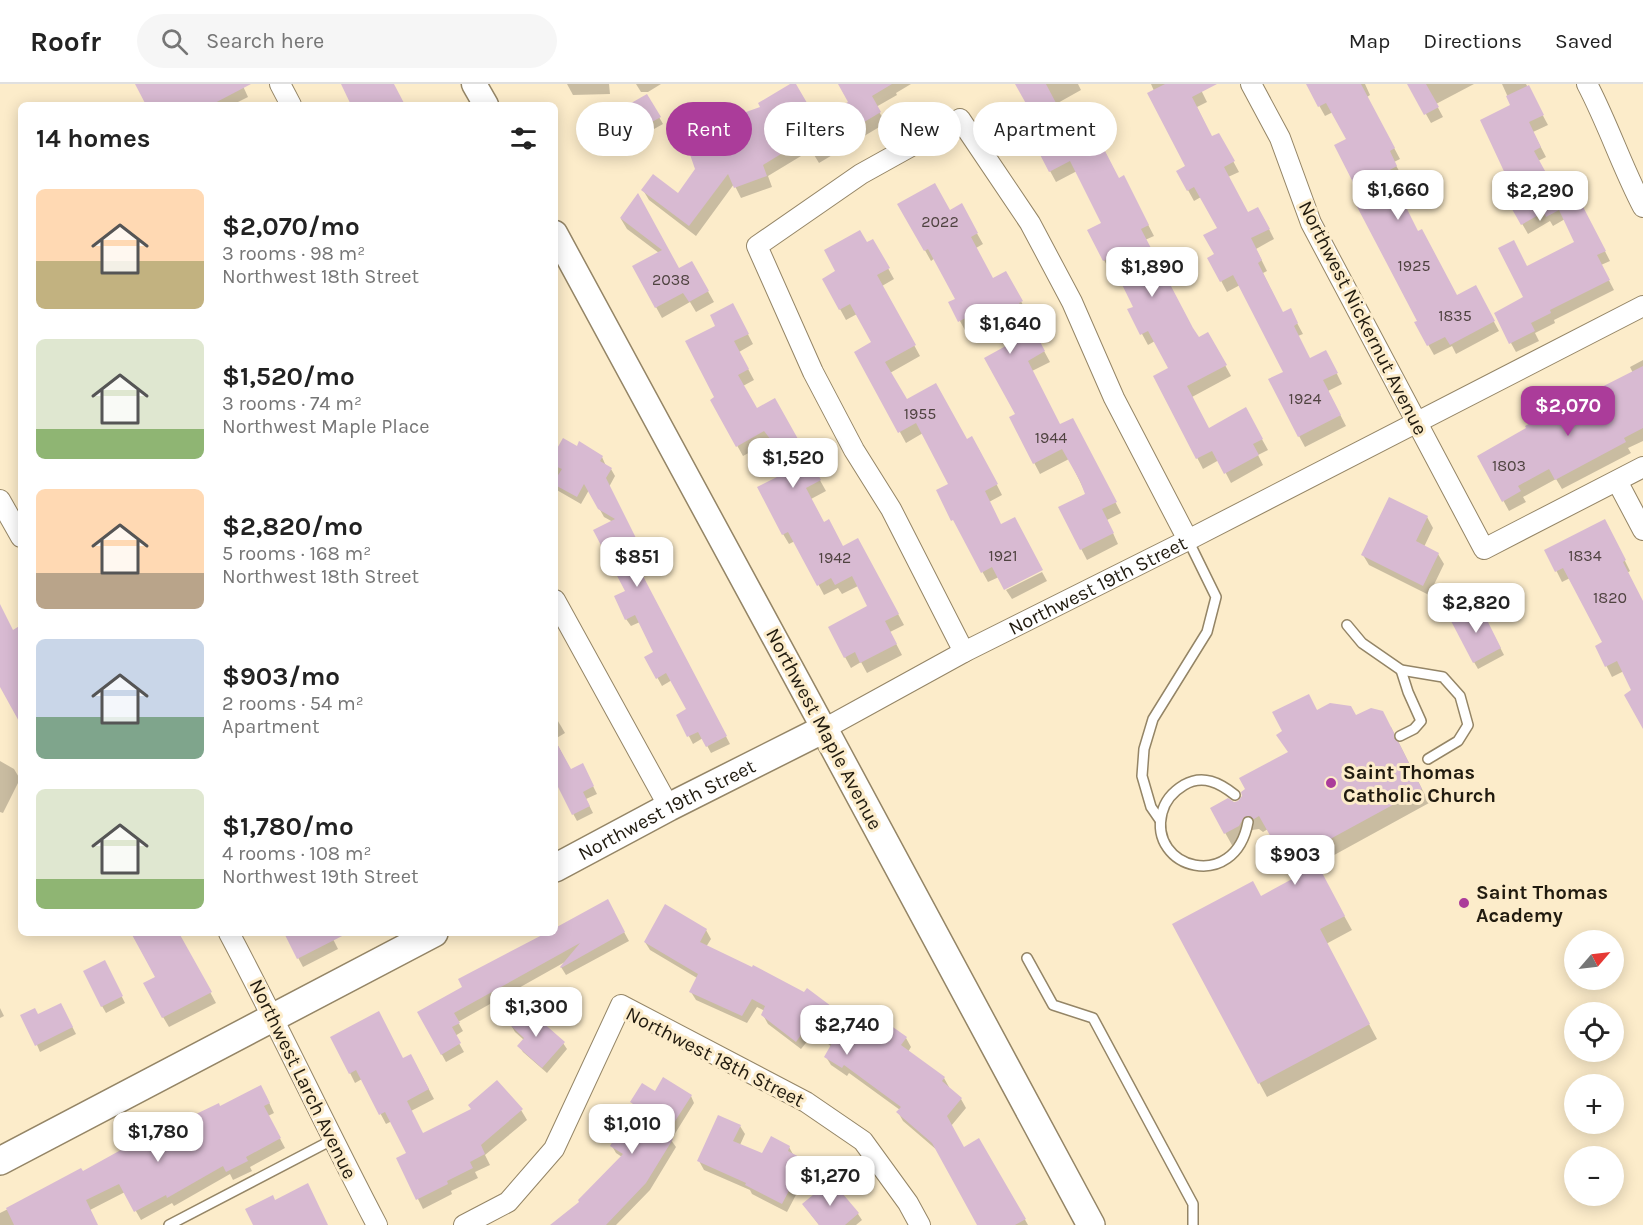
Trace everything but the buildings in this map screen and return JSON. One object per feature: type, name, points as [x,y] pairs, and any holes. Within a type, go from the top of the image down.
[{"type":"main road","name":"Northwest 19th Street","points":[[558,866],[669,807],[824,729]]},
{"type":"main road","name":"Northwest Maple Avenue","points":[[824,729],[1091,1225]]},
{"type":"main road","points":[[0,1161],[428,936]]},
{"type":"street","points":[[280,84],[289,102]]},
{"type":"street","points":[[474,84],[484,102]]},
{"type":"street","name":"Northwest Nickernut Avenue","points":[[1251,84],[1280,138],[1311,223],[1484,549],[1617,481]]},
{"type":"street","points":[[1587,84],[1600,108],[1629,181],[1643,207]]},
{"type":"street","points":[[964,652],[891,509],[854,450],[813,372],[757,246],[861,174],[960,119],[1030,223],[1072,302],[1114,398],[1188,540]]},
{"type":"street","name":"Northwest Maple Avenue","points":[[558,239],[824,729]]},
{"type":"street","name":"Northwest 19th Street","points":[[824,729],[964,652],[1188,540],[1643,306]]},
{"type":"street","points":[[1643,467],[1617,481],[1643,530]]},
{"type":"street","points":[[0,501],[18,532]]},
{"type":"street","points":[[558,605],[669,807]]},
{"type":"street","name":"Northwest Larch Avenue","points":[[231,936],[377,1225]]},
{"type":"street","name":"Northwest 18th Street","points":[[464,1225],[508,1202],[554,1149],[621,1005],[806,1102],[863,1142],[908,1203],[920,1225]]},
{"type":"lane","points":[[1160,820],[1151,807],[1142,776],[1144,749],[1153,719],[1208,632],[1216,597],[1188,540]]},
{"type":"lane","points":[[1347,625],[1362,643],[1401,670],[1443,678],[1460,696],[1468,725],[1458,741],[1428,759]]},
{"type":"lane","points":[[1400,736],[1414,729],[1421,721],[1401,670]]},
{"type":"lane","points":[[1235,795],[1219,783],[1204,780],[1190,782],[1176,789],[1164,805],[1160,820],[1161,835],[1168,849],[1179,859],[1195,866],[1214,866],[1228,860],[1239,849],[1248,822]]},
{"type":"lane","points":[[1027,958],[1053,1005],[1093,1018],[1193,1204],[1193,1225]]},
{"type":"lane","points":[[169,1225],[332,1140]]},
{"type":"place","name":"Saint Thomas Catholic Church","points":[[1331,783]]},
{"type":"place","name":"Saint Thomas Academy","points":[[1464,903]]}]
